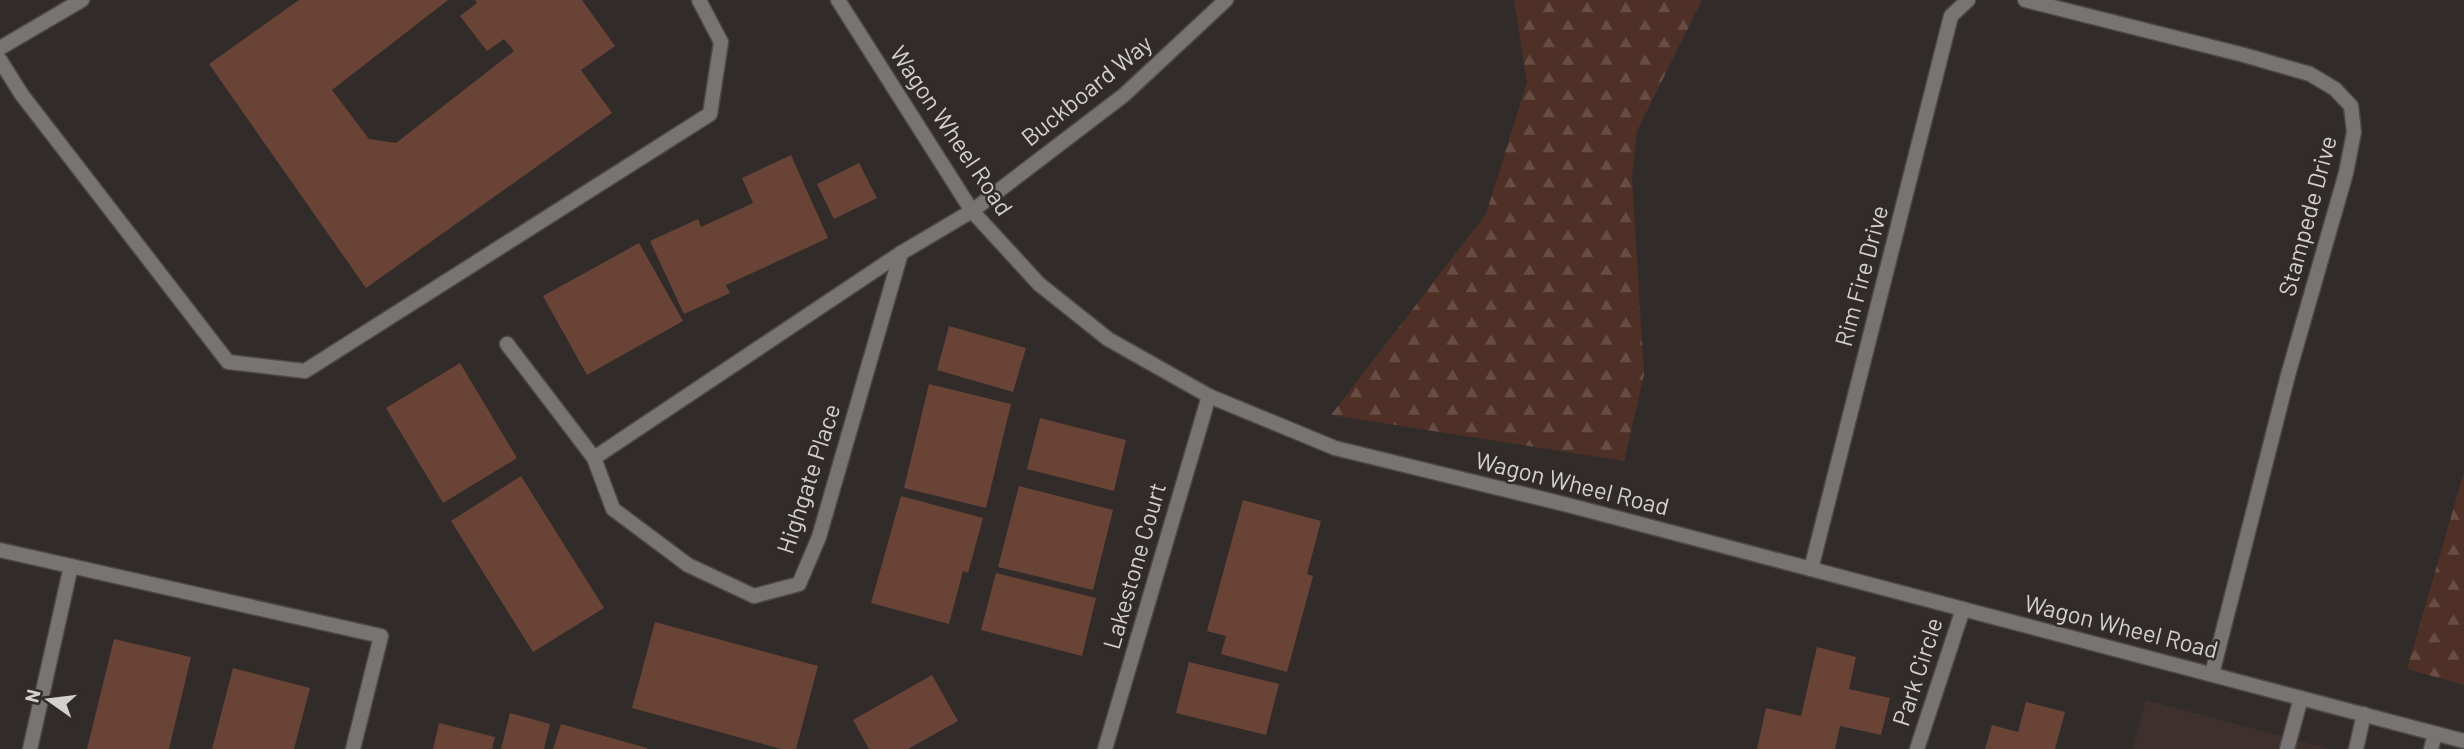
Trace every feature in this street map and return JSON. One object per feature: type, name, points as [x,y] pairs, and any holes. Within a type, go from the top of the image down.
[{"type":"street","points":[[0,48],[82,0]]},
{"type":"street","points":[[0,60],[22,95],[228,362],[306,371],[710,114],[722,42],[699,0]]},
{"type":"street","name":"Wagon Wheel Road","points":[[838,0],[972,211],[1039,284],[1108,339],[1209,396],[1335,448],[1564,504],[2464,741]]},
{"type":"street","name":"Buckboard Way","points":[[972,211],[1124,95],[1226,0]]},
{"type":"street","name":"Rim Fire Drive","points":[[1811,569],[1951,16],[1968,0]]},
{"type":"street","name":"Stampede Drive","points":[[2025,0],[2310,74],[2335,89],[2351,106],[2354,132],[2346,173],[2288,375],[2212,674]]},
{"type":"street","points":[[594,458],[901,253],[972,211]]},
{"type":"street","name":"Highgate Place","points":[[507,344],[594,458],[613,509],[688,565],[754,596],[799,583],[819,537],[901,253]]},
{"type":"street","name":"Lakestone Court","points":[[1105,749],[1209,396]]},
{"type":"street","points":[[0,550],[381,636],[353,749]]},
{"type":"street","points":[[30,749],[71,566]]},
{"type":"street","name":"Park Circle","points":[[1917,749],[1963,609]]},
{"type":"street","points":[[2287,749],[2301,698]]},
{"type":"street","points":[[2356,749],[2364,715]]},
{"type":"street","points":[[2431,749],[2435,734]]},
{"type":"shaded area","points":[[2146,700],[2330,749],[2133,749]]},
{"type":"green space","points":[[1514,0],[1702,0],[1637,131],[1632,177],[1644,375],[1624,461],[1331,415],[1486,214],[1527,82]]},
{"type":"green space","points":[[2464,472],[2464,685],[2407,669]]},
{"type":"building","points":[[299,0],[448,0],[332,90],[369,139],[396,143],[514,51],[504,39],[487,51],[460,16],[477,3],[475,0],[582,0],[615,46],[581,70],[612,113],[366,288],[209,64]]},
{"type":"building","points":[[791,155],[828,238],[726,285],[730,293],[684,314],[650,241],[698,219],[701,227],[753,203],[742,178]]},
{"type":"building","points":[[859,163],[877,198],[834,219],[817,184]]},
{"type":"building","points":[[639,243],[683,321],[587,375],[543,296]]},
{"type":"building","points":[[949,326],[1026,348],[1013,392],[937,370]]},
{"type":"building","points":[[460,363],[517,458],[443,503],[386,408]]},
{"type":"building","points":[[929,384],[1011,404],[986,508],[904,488]]},
{"type":"building","points":[[1040,418],[1126,440],[1114,491],[1027,469]]},
{"type":"building","points":[[521,476],[604,608],[533,652],[451,521]]},
{"type":"building","points":[[1019,486],[1113,510],[1093,590],[998,567]]},
{"type":"building","points":[[901,496],[983,518],[968,573],[963,571],[949,624],[871,603]]},
{"type":"building","points":[[1243,500],[1321,521],[1307,574],[1313,576],[1287,672],[1221,654],[1226,636],[1207,631]]},
{"type":"building","points":[[996,573],[1096,598],[1082,656],[981,630]]},
{"type":"building","points":[[655,622],[818,666],[796,749],[781,749],[632,708]]},
{"type":"building","points":[[114,639],[191,657],[169,749],[87,749]]},
{"type":"building","points":[[1817,647],[1856,657],[1849,689],[1890,698],[1881,735],[1840,726],[1835,749],[1757,749],[1766,708],[1801,716]]},
{"type":"building","points":[[1189,662],[1279,684],[1266,735],[1176,713]]},
{"type":"building","points":[[233,668],[310,688],[294,749],[212,749]]},
{"type":"building","points":[[932,675],[958,721],[908,749],[869,749],[853,720]]},
{"type":"building","points":[[2026,702],[2065,712],[2055,749],[1985,749],[1992,725],[2018,732]]},
{"type":"building","points":[[510,713],[550,724],[544,749],[501,749]]},
{"type":"building","points":[[439,723],[495,737],[492,749],[433,749]]},
{"type":"building","points":[[561,724],[647,748],[647,749],[553,749]]}]
